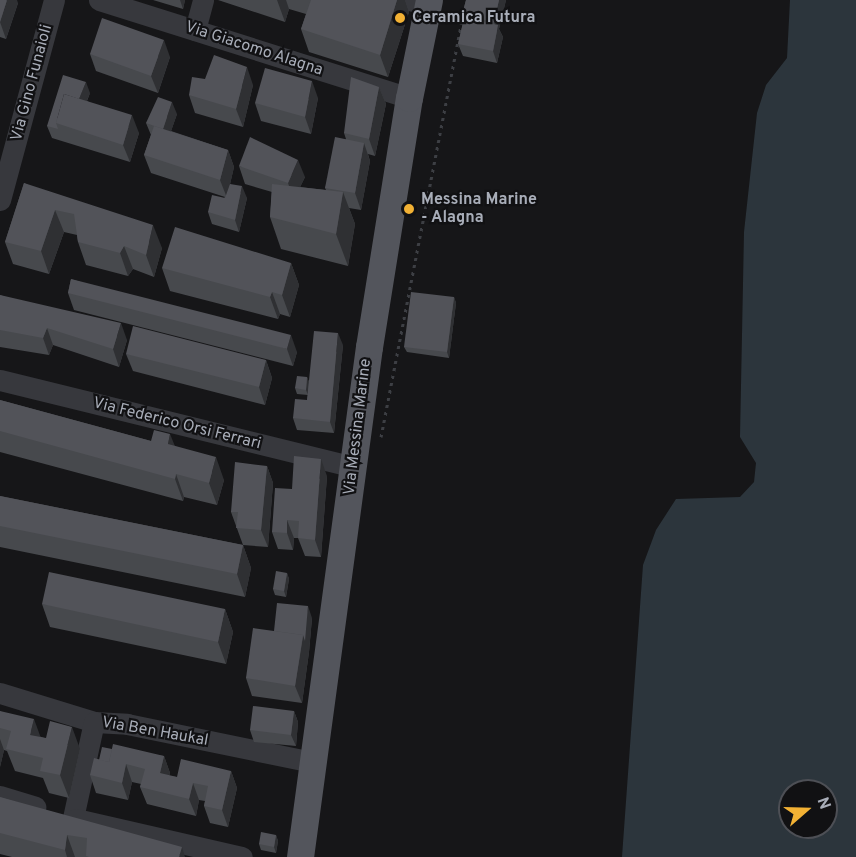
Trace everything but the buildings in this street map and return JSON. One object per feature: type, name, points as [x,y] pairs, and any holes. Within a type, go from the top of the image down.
[{"type":"main road","name":"Via Messina Marine","points":[[300,857],[353,467],[422,2]]},
{"type":"street","name":"Via Gino Funaioli","points":[[0,200],[54,0]]},
{"type":"street","name":"Via Giacomo Alagna","points":[[99,0],[409,98]]},
{"type":"street","points":[[195,30],[203,0]]},
{"type":"street","name":"Via Federico Orsi Ferrari","points":[[0,380],[353,467]]},
{"type":"street","name":"Via Ben Haukal","points":[[0,693],[94,722],[127,724],[312,762]]},
{"type":"street","points":[[73,818],[94,722]]},
{"type":"street","points":[[0,796],[73,818],[242,857]]},
{"type":"path","points":[[380,444],[395,351],[464,11]]},
{"type":"shaded area","points":[[790,0],[856,0],[856,857],[622,857],[643,565],[656,530],[676,499],[740,497],[754,482],[756,463],[740,437],[744,232],[757,113],[766,85],[787,58]]},
{"type":"place","name":"Ceramica Futura","points":[[400,18]]},
{"type":"place","name":"Messina Marine - Alagna","points":[[409,209]]}]
